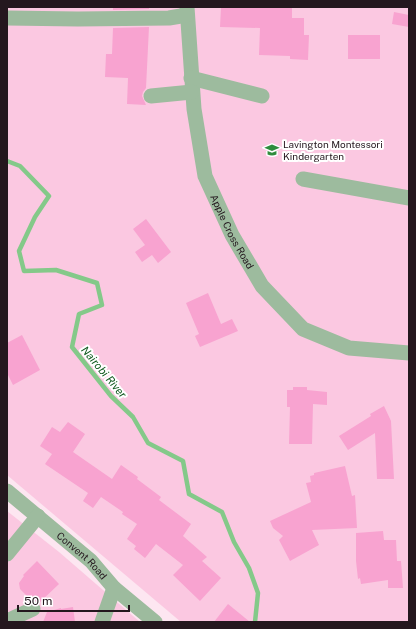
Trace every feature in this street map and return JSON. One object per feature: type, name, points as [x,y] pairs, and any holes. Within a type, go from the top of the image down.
[{"type":"street","points":[[7,18],[161,18],[187,11]]},
{"type":"street","name":"Apple Cross Road","points":[[187,11],[192,85],[205,176],[232,235],[262,286],[303,329],[349,348],[409,353]]},
{"type":"street","points":[[151,96],[192,85],[262,96]]},
{"type":"street","points":[[303,178],[409,198]]},
{"type":"street","name":"Convent Road","points":[[7,491],[91,561],[114,588],[155,622]]},
{"type":"street","points":[[7,554],[38,516]]},
{"type":"street","points":[[102,622],[114,588]]},
{"type":"street","points":[[9,620],[33,609]]},
{"type":"shaded area","points":[[7,7],[409,7],[409,622],[181,622],[7,475]]},
{"type":"shaded area","points":[[7,511],[59,552],[140,622],[7,622]]},
{"type":"building","points":[[113,7],[149,7],[149,9],[113,10]]},
{"type":"building","points":[[221,7],[292,7],[292,18],[304,18],[304,35],[309,35],[308,60],[290,59],[290,56],[259,55],[260,28],[220,27]]},
{"type":"building","points":[[394,12],[409,15],[409,27],[392,24]]},
{"type":"building","points":[[149,27],[146,88],[142,96],[146,105],[127,104],[128,78],[105,77],[106,54],[112,54],[113,28]]},
{"type":"building","points":[[348,35],[380,35],[380,59],[348,59]]},
{"type":"building","points":[[146,219],[171,252],[158,263],[152,255],[142,262],[135,252],[145,245],[133,229]]},
{"type":"building","points":[[208,293],[221,324],[232,319],[238,331],[200,347],[195,336],[199,334],[186,303]]},
{"type":"building","points":[[22,335],[40,370],[13,385],[7,373],[7,343]]},
{"type":"building","points":[[293,387],[307,387],[307,390],[327,392],[327,405],[313,404],[312,444],[289,444],[290,407],[287,407],[287,390],[293,390]]},
{"type":"building","points":[[384,406],[391,421],[394,479],[377,479],[375,433],[348,450],[339,436]]},
{"type":"building","points":[[68,422],[85,434],[73,452],[112,479],[121,465],[138,477],[137,479],[161,497],[159,500],[191,524],[183,536],[207,557],[202,561],[221,578],[200,601],[173,575],[183,565],[156,544],[145,558],[134,549],[136,546],[127,539],[137,524],[122,514],[123,512],[101,497],[93,508],[83,501],[88,493],[45,464],[52,454],[40,446],[52,427],[60,432]]},
{"type":"building","points":[[345,466],[352,496],[355,495],[357,528],[312,530],[319,545],[290,561],[279,540],[283,536],[273,528],[270,521],[311,502],[306,483],[311,482],[310,476],[314,475],[314,473]]},
{"type":"building","points":[[383,531],[384,540],[396,540],[397,561],[401,561],[403,588],[388,588],[388,580],[361,584],[360,578],[358,579],[356,561],[356,533]]},
{"type":"building","points":[[37,561],[59,584],[39,603],[31,600],[20,589],[19,583],[24,576],[23,575]]},
{"type":"building","points":[[228,604],[250,622],[214,622]]},
{"type":"building","points":[[73,607],[75,622],[43,622],[47,612],[61,608]]},
{"type":"waterway","name":"Nairobi River","points":[[7,161],[20,166],[49,196],[35,217],[19,251],[24,271],[56,270],[97,283],[102,305],[79,314],[72,347],[111,396],[133,417],[148,443],[183,461],[189,494],[222,512],[234,542],[249,568],[258,593],[255,622]]},
{"type":"place","name":"Lavington Montessori Kindergarten","points":[[272,150]]}]
